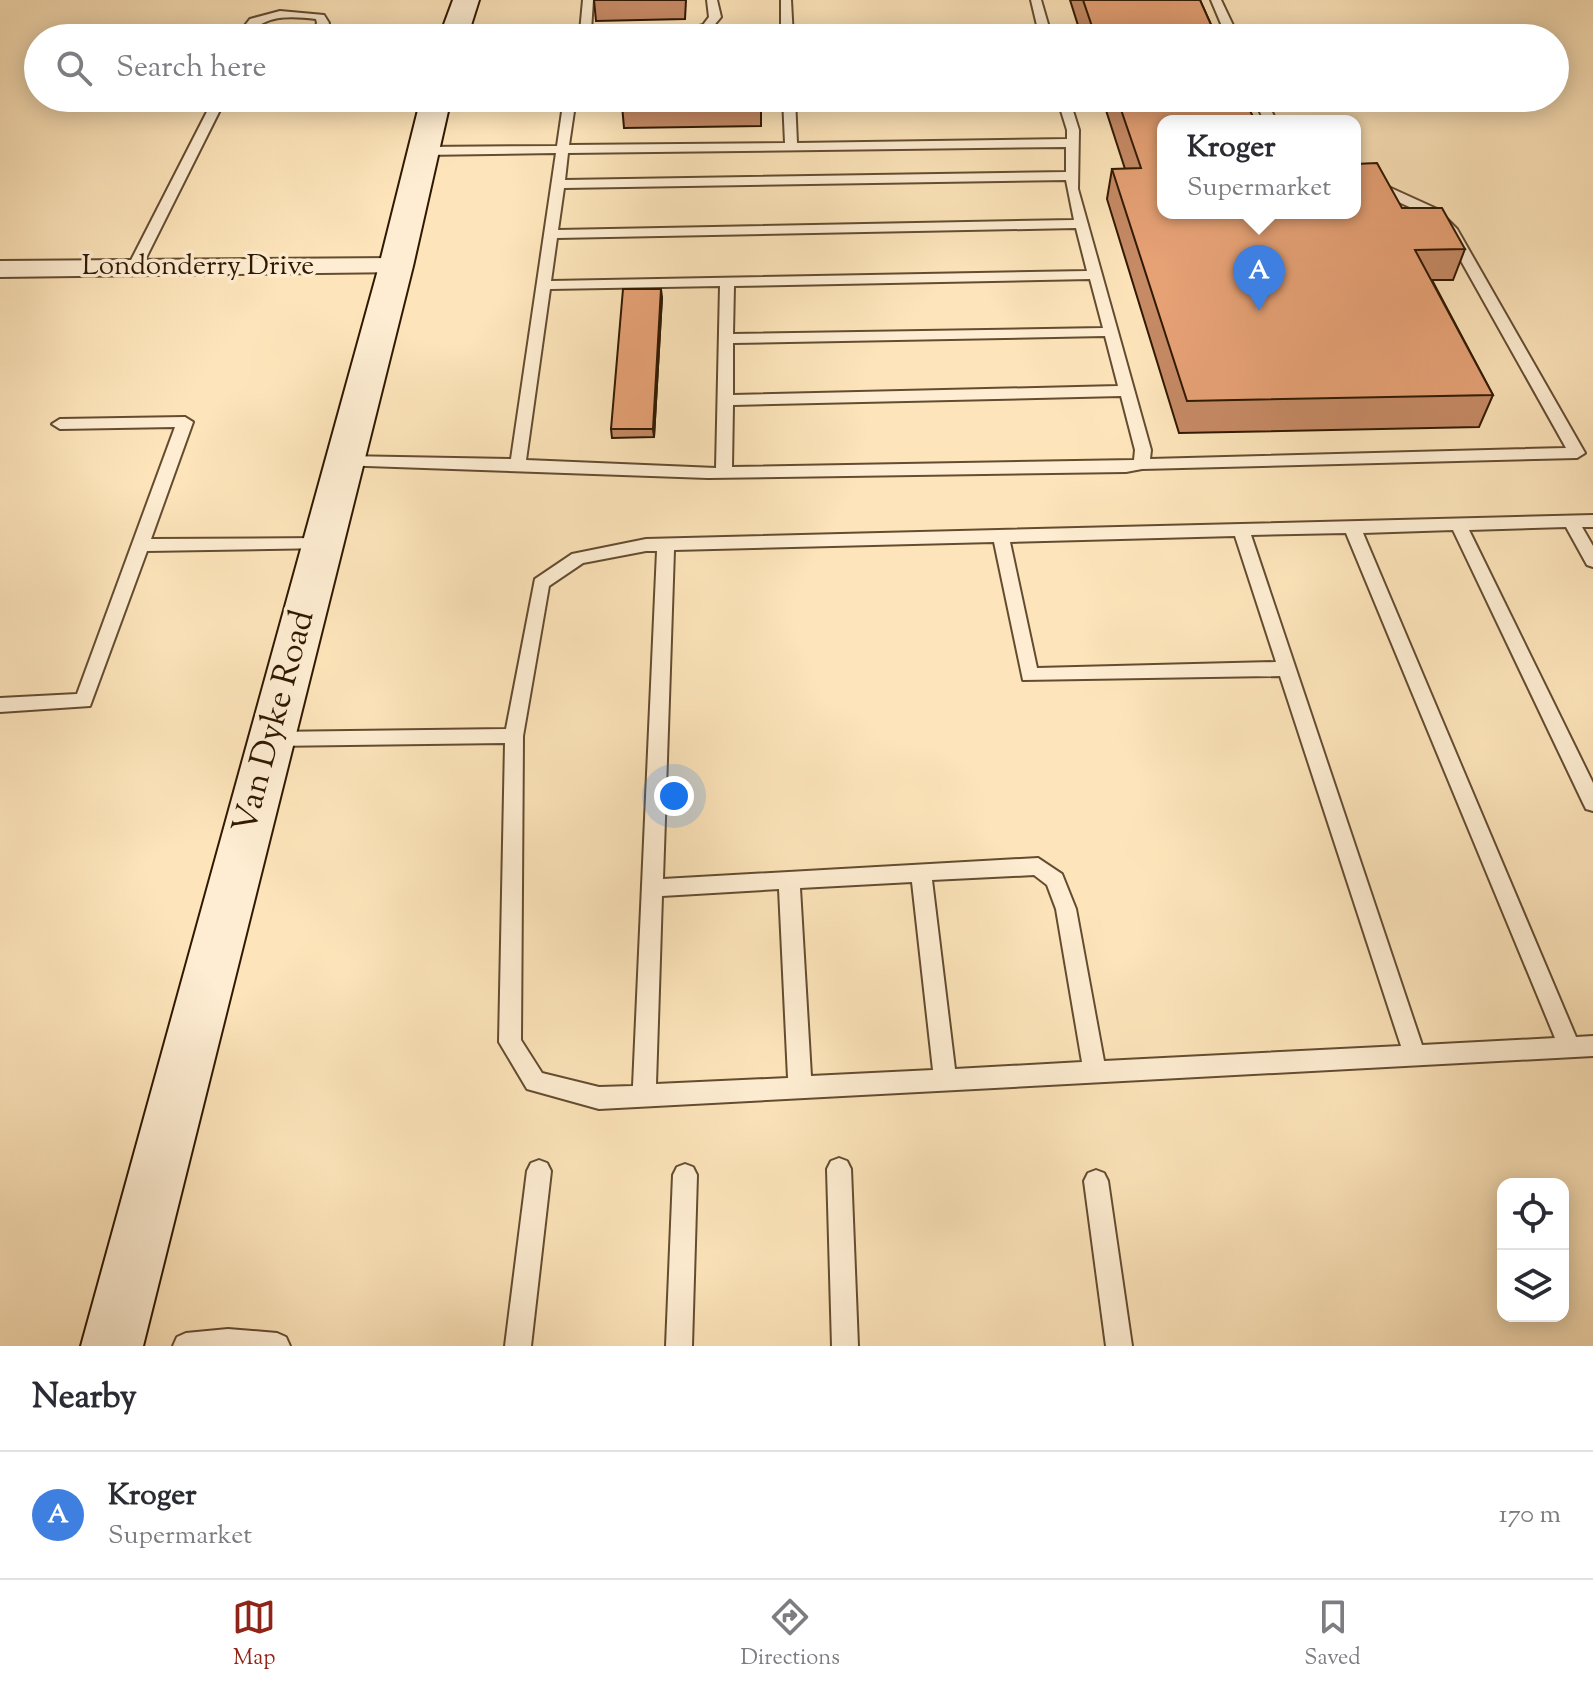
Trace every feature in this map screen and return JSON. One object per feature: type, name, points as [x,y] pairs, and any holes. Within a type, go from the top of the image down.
[{"type":"main road","points":[[458,24],[466,0]]},
{"type":"main road","name":"Van Dyke Road","points":[[112,1346],[396,266],[433,112]]},
{"type":"street","name":"Londonderry Drive","points":[[0,269],[396,266]]},
{"type":"lane","points":[[586,24],[588,0]]},
{"type":"lane","points":[[709,24],[715,17],[712,0]]},
{"type":"lane","points":[[786,0],[787,24]]},
{"type":"lane","points":[[1036,0],[1042,24]]},
{"type":"lane","points":[[1216,0],[1227,24]]},
{"type":"lane","points":[[248,24],[264,16],[312,15],[320,17],[323,24]]},
{"type":"lane","points":[[134,268],[213,112]]},
{"type":"lane","points":[[518,464],[568,112]]},
{"type":"lane","points":[[790,112],[791,146]]},
{"type":"lane","points":[[1066,112],[1074,143],[1072,176],[1082,224],[1143,450],[1142,464]]},
{"type":"lane","points":[[423,151],[1074,143]]},
{"type":"lane","points":[[557,184],[1072,176]]},
{"type":"lane","points":[[344,461],[724,472],[1126,467],[1142,464],[1577,453],[1452,232],[1432,212],[1361,180]]},
{"type":"lane","points":[[550,234],[1082,224]]},
{"type":"lane","points":[[543,285],[1095,275]]},
{"type":"lane","points":[[724,472],[727,282]]},
{"type":"lane","points":[[726,339],[1111,332]]},
{"type":"lane","points":[[725,400],[1127,391]]},
{"type":"lane","points":[[0,705],[84,701],[185,422],[60,424]]},
{"type":"lane","points":[[1593,521],[666,544],[578,558],[541,583],[514,736],[510,1042],[535,1082],[599,1098],[1593,1046]]},
{"type":"lane","points":[[1571,522],[1593,561]]},
{"type":"lane","points":[[1458,524],[1593,803]]},
{"type":"lane","points":[[1352,527],[1570,1048]]},
{"type":"lane","points":[[1241,530],[1415,1056]]},
{"type":"lane","points":[[1001,536],[1029,675],[1287,669]]},
{"type":"lane","points":[[140,545],[322,544]]},
{"type":"lane","points":[[644,1095],[666,544]]},
{"type":"lane","points":[[271,739],[514,736]]},
{"type":"lane","points":[[652,888],[1038,866],[1055,880],[1066,909],[1095,1072]]},
{"type":"lane","points":[[921,872],[945,1079]]},
{"type":"lane","points":[[789,880],[800,1087]]},
{"type":"lane","points":[[839,1169],[845,1346]]},
{"type":"lane","points":[[518,1346],[539,1171]]},
{"type":"lane","points":[[679,1346],[685,1175]]},
{"type":"lane","points":[[1096,1181],[1119,1346]]},
{"type":"lane","points":[[186,1346],[228,1342],[277,1346]]},
{"type":"building","points":[[1083,0],[1200,0],[1211,24],[1091,24]]},
{"type":"building","points":[[1122,112],[1251,112],[1252,115],[1157,115],[1157,219],[1361,219],[1361,164],[1377,163],[1402,208],[1442,208],[1465,249],[1415,250],[1493,395],[1187,401],[1112,169],[1141,168]]},
{"type":"building","points":[[623,289],[661,289],[653,429],[611,429]]},
{"type":"place","name":"Kroger","points":[[1259,311]]}]
